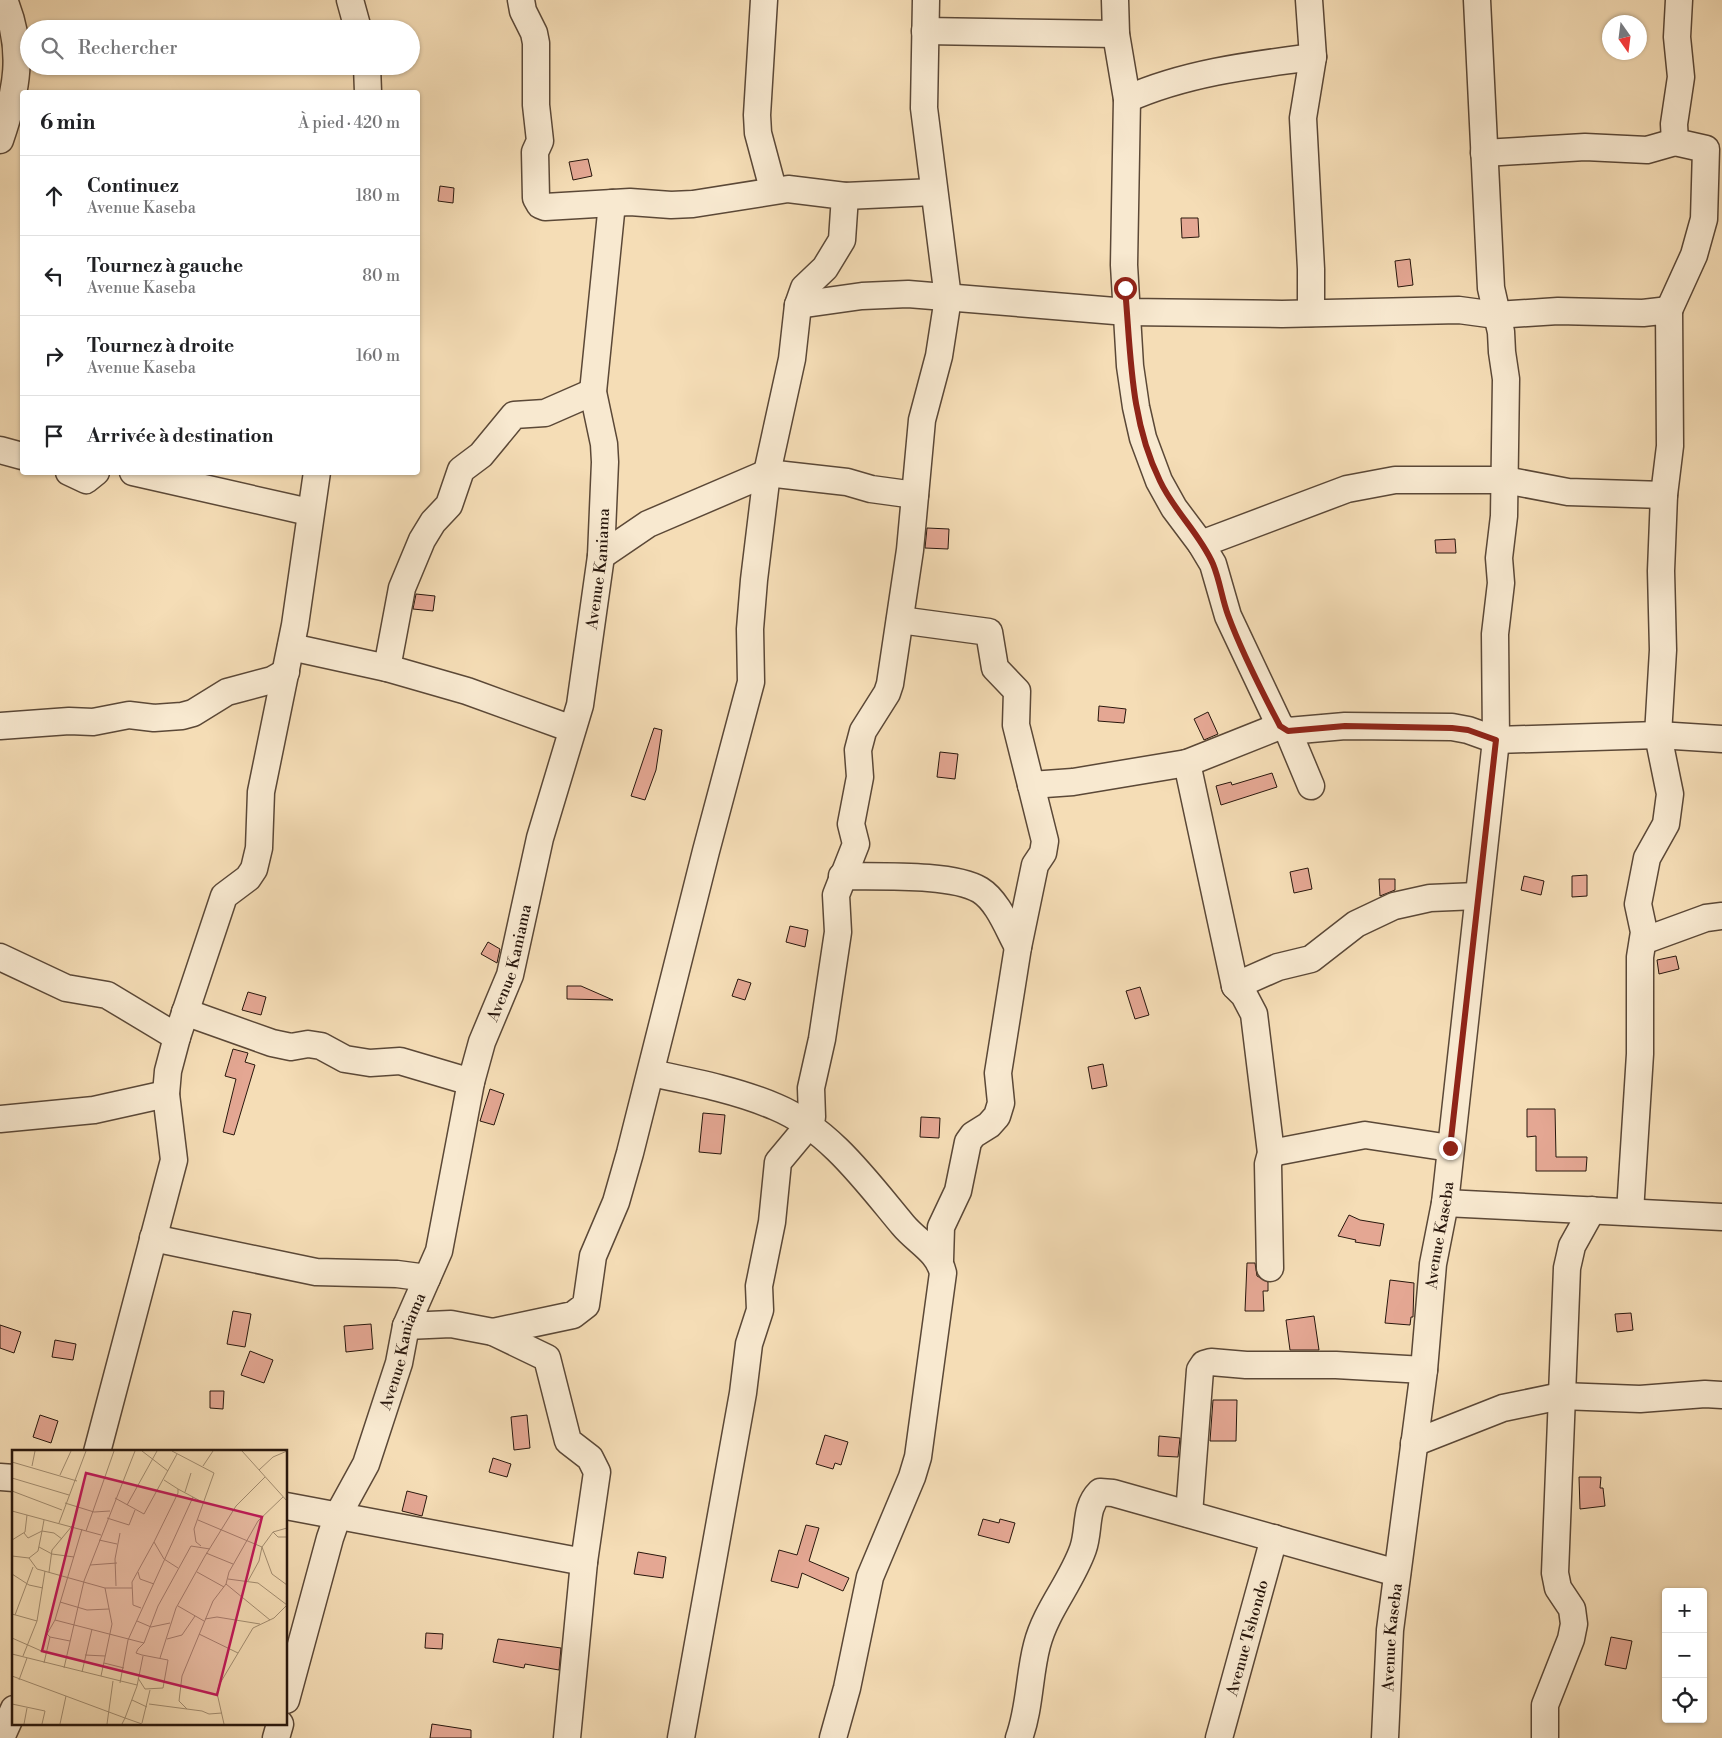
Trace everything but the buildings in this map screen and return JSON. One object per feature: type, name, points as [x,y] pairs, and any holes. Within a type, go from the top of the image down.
[{"type":"street","points":[[0,140],[13,94],[18,50],[10,15],[4,0]]},
{"type":"street","points":[[350,0],[356,20]]},
{"type":"street","points":[[521,0],[523,11],[534,33],[536,43],[536,106],[540,141],[535,152],[536,198],[540,205],[545,207],[612,203],[693,204],[773,189],[845,196],[934,192]]},
{"type":"street","points":[[764,0],[757,115],[758,133],[773,189]]},
{"type":"street","points":[[681,1738],[743,1393],[749,1344],[760,1310],[759,1286],[774,1205],[778,1162],[808,1126],[813,1108],[811,1088],[822,1039],[838,932],[836,895],[842,876],[854,854],[856,844],[851,824],[860,777],[858,750],[863,731],[890,684],[910,550],[922,420],[939,356],[948,298],[924,108],[926,0]]},
{"type":"street","points":[[1115,0],[1116,34],[1127,99],[1124,265],[1130,366],[1143,438],[1160,481],[1174,508],[1201,544],[1213,564],[1228,616],[1311,786]]},
{"type":"street","points":[[1309,0],[1314,57],[1303,118],[1311,269],[1311,313]]},
{"type":"street","name":"Avenue Kaseba","points":[[1385,1738],[1390,1630],[1424,1370],[1433,1264],[1445,1203],[1477,896],[1496,740],[1495,634],[1501,583],[1499,558],[1505,480],[1506,378],[1501,332],[1491,288],[1477,0]]},
{"type":"street","points":[[1675,142],[1674,124],[1681,77],[1677,37],[1679,0]]},
{"type":"street","points":[[925,31],[1116,34]]},
{"type":"street","points":[[1127,99],[1144,91],[1226,69],[1314,57]]},
{"type":"street","points":[[367,75],[368,90]]},
{"type":"street","points":[[1484,153],[1585,147],[1647,150],[1675,142],[1714,148],[1704,220],[1694,255],[1669,310],[1670,446],[1664,495],[1661,571],[1663,650],[1658,735],[1670,794],[1666,824],[1647,858],[1638,904],[1644,932],[1640,957],[1640,1054],[1630,1212]]},
{"type":"street","points":[[493,1332],[580,1312],[586,1305],[593,1256],[608,1216],[616,1202],[751,682],[750,629],[767,473],[792,359],[798,305],[804,288],[825,268],[842,240],[845,196]]},
{"type":"street","name":"Avenue Kaniama","points":[[288,1693],[338,1515],[369,1456],[399,1363],[406,1326],[439,1251],[471,1082],[482,1042],[510,975],[540,838],[580,705],[601,556],[605,462],[604,444],[593,392],[612,203]]},
{"type":"street","points":[[798,305],[862,296],[908,294],[1127,312],[1311,313],[1459,310],[1496,315],[1558,311],[1643,313],[1669,310]]},
{"type":"street","points":[[387,668],[402,588],[410,563],[433,522],[449,505],[461,470],[481,454],[514,415],[545,413],[593,392]]},
{"type":"street","points":[[0,450],[20,455]]},
{"type":"street","points":[[601,556],[648,524],[767,473],[847,482],[871,489],[915,495]]},
{"type":"street","points":[[75,475],[86,480],[92,475]]},
{"type":"street","points":[[146,475],[309,512]]},
{"type":"street","points":[[98,1450],[174,1160],[166,1094],[168,1071],[177,1037],[224,896],[248,878],[254,869],[259,848],[261,792],[291,647],[309,512],[316,475]]},
{"type":"street","points":[[1201,544],[1347,490],[1395,480],[1505,480],[1568,492],[1664,495]]},
{"type":"street","points":[[833,1738],[847,1688],[870,1577],[912,1477],[918,1457],[943,1273],[940,1260],[941,1227],[958,1191],[968,1142],[973,1135],[989,1125],[997,1116],[1001,1103],[998,1073],[1018,947],[1035,865],[1043,853],[1045,840],[1016,724],[1017,691],[995,668],[989,632],[900,620]]},
{"type":"street","points":[[291,647],[387,668],[467,691],[572,729]]},
{"type":"street","points":[[0,726],[69,720],[94,722],[129,715],[154,718],[182,716],[193,713],[227,692],[272,680],[286,672]]},
{"type":"street","points":[[1031,785],[1073,782],[1187,763],[1284,728],[1345,726],[1452,728],[1468,730],[1496,740],[1658,735],[1722,739]]},
{"type":"street","points":[[1187,763],[1235,986],[1244,995],[1254,1014],[1271,1153],[1268,1164],[1270,1268]]},
{"type":"street","points":[[842,876],[922,879],[960,883],[980,890],[997,908],[1018,947]]},
{"type":"street","points":[[1235,986],[1278,967],[1311,959],[1356,924],[1394,906],[1430,898],[1477,896]]},
{"type":"street","points":[[1643,941],[1706,918],[1722,916]]},
{"type":"street","points":[[0,957],[66,988],[107,995],[177,1037]]},
{"type":"street","points":[[185,1012],[272,1043],[291,1047],[308,1044],[322,1046],[345,1058],[370,1063],[400,1061],[471,1082]]},
{"type":"street","points":[[651,1073],[728,1089],[777,1107],[808,1126],[840,1152],[905,1228],[940,1260]]},
{"type":"street","points":[[0,1118],[94,1110],[166,1094]]},
{"type":"street","points":[[1271,1153],[1365,1135],[1450,1148]]},
{"type":"street","points":[[1445,1203],[1722,1217]]},
{"type":"street","points":[[1545,1738],[1544,1705],[1571,1639],[1574,1624],[1572,1609],[1558,1588],[1554,1573],[1567,1268],[1572,1246],[1592,1210]]},
{"type":"street","points":[[153,1238],[316,1272],[397,1274],[427,1278]]},
{"type":"street","points":[[555,1319],[547,1358],[568,1441],[590,1458],[597,1472],[584,1562],[567,1738]]},
{"type":"street","points":[[406,1326],[451,1324],[493,1332],[547,1358]]},
{"type":"street","points":[[1189,1514],[1200,1370],[1204,1364],[1211,1362],[1246,1365],[1336,1365],[1424,1370]]},
{"type":"street","points":[[1414,1443],[1503,1408],[1561,1396],[1640,1399],[1705,1394],[1722,1396]]},
{"type":"street","points":[[1019,1738],[1024,1725],[1036,1645],[1050,1610],[1076,1567],[1084,1547],[1092,1500],[1100,1492],[1113,1493],[1397,1573]]},
{"type":"street","points":[[288,1506],[584,1562]]},
{"type":"street","name":"Avenue Tshondo","points":[[1220,1738],[1274,1538]]},
{"type":"street","points":[[0,1738],[12,1713]]},
{"type":"route","points":[[1125,288],[1130,366],[1136,408],[1143,438],[1160,481],[1174,508],[1201,544],[1213,564],[1228,616],[1280,726],[1288,731],[1345,726],[1452,728],[1468,730],[1496,740],[1450,1148]]}]
